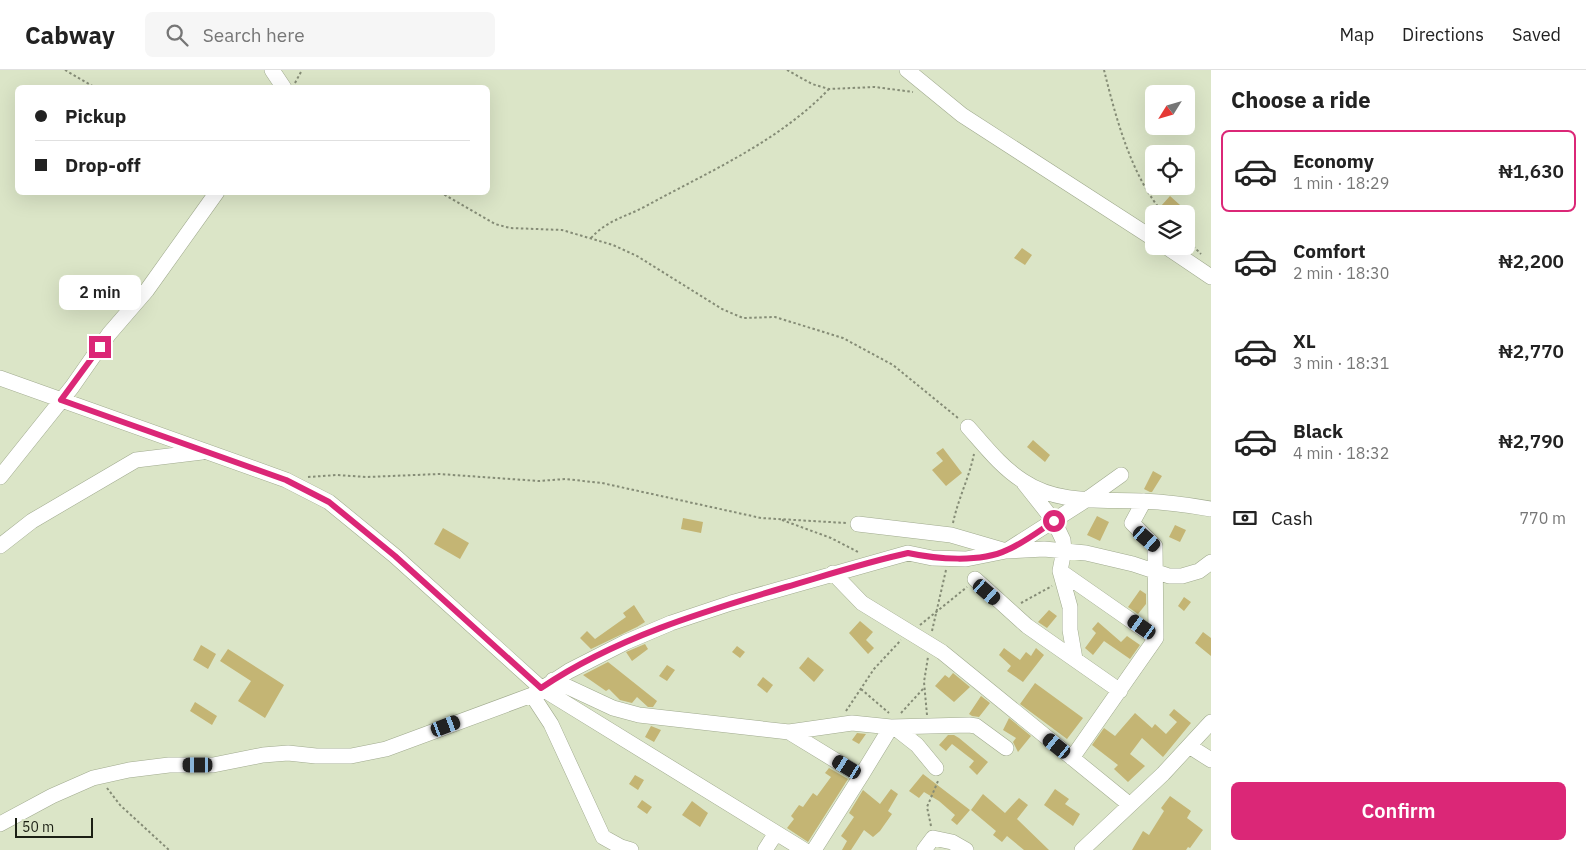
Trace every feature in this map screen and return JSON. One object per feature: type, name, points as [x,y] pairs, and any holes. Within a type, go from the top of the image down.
[{"type":"street","points":[[272,70],[282,85]]},
{"type":"street","points":[[907,70],[962,115],[1145,233]]},
{"type":"street","points":[[0,477],[110,334],[147,290],[215,195]]},
{"type":"street","points":[[1178,255],[1211,277]]},
{"type":"street","points":[[0,378],[286,480],[329,502],[395,556],[542,688],[566,706],[804,850]]},
{"type":"street","points":[[968,427],[1001,465],[1023,481],[1052,494],[1067,499],[1144,501],[1211,509]]},
{"type":"street","points":[[0,546],[32,521],[136,460],[206,451]]},
{"type":"street","points":[[858,524],[951,535],[1006,551],[1086,500],[1121,475]]},
{"type":"street","points":[[1023,481],[1054,521],[1063,540],[1064,550],[1061,576],[1070,607],[1070,630],[1076,660]]},
{"type":"street","points":[[1072,758],[1156,638],[1155,546],[1132,523],[1144,501]]},
{"type":"street","points":[[0,824],[52,796],[93,778],[129,770],[169,765],[212,765],[263,754],[288,753],[316,756],[351,756],[386,749],[542,688],[626,642],[671,623],[833,573],[908,553],[932,558],[966,559],[1006,551],[1064,550],[1134,564],[1169,576],[1182,576],[1199,571],[1211,562]]},
{"type":"street","points":[[833,573],[862,603],[942,652],[1130,805]]},
{"type":"street","points":[[1061,576],[1156,638]]},
{"type":"street","points":[[975,579],[1027,626],[1120,690]]},
{"type":"street","points":[[542,688],[639,715],[789,732],[852,723],[969,725],[976,726],[1006,748]]},
{"type":"street","points":[[542,688],[551,724],[604,837],[621,847],[631,850]]},
{"type":"street","points":[[1082,850],[1190,746],[1211,722]]},
{"type":"street","points":[[894,725],[917,745],[936,768]]},
{"type":"street","points":[[814,850],[894,725]]},
{"type":"street","points":[[789,732],[861,776]]},
{"type":"street","points":[[1190,746],[1211,760]]},
{"type":"street","points":[[765,850],[776,833]]},
{"type":"street","points":[[924,850],[933,838],[952,842],[966,850]]},
{"type":"path","points":[[65,70],[91,85]]},
{"type":"path","points":[[294,85],[302,70]]},
{"type":"path","points":[[788,70],[812,84],[829,89],[875,88],[916,93]]},
{"type":"path","points":[[1104,70],[1129,150],[1142,179],[1158,205]]},
{"type":"path","points":[[591,238],[606,223],[634,212],[761,144],[809,110],[829,89]]},
{"type":"path","points":[[445,195],[495,224],[510,228],[562,230],[613,245],[637,256],[704,298],[743,318],[775,317],[843,338],[863,347],[893,365],[968,427]]},
{"type":"path","points":[[1195,248],[1205,258]]},
{"type":"path","points":[[306,477],[439,474],[539,481],[565,479],[602,483],[761,518],[858,524]]},
{"type":"path","points":[[780,519],[831,538],[863,554]]},
{"type":"path","points":[[1008,610],[1061,576]]},
{"type":"path","points":[[861,689],[894,725],[906,706],[925,688]]},
{"type":"path","points":[[93,778],[107,788],[120,805],[168,850]]},
{"type":"building","points":[[1170,196],[1180,205],[1162,205]]},
{"type":"building","points":[[1022,248],[1032,255],[1025,265],[1014,258]]},
{"type":"building","points":[[1033,440],[1050,455],[1045,462],[1027,447]]},
{"type":"building","points":[[943,448],[962,473],[946,486],[932,470],[943,461],[936,453]]},
{"type":"building","points":[[1153,471],[1162,476],[1152,492],[1150,492],[1144,489]]},
{"type":"building","points":[[1097,516],[1109,522],[1100,541],[1087,535]]},
{"type":"building","points":[[683,518],[703,522],[701,533],[681,529]]},
{"type":"building","points":[[1175,525],[1186,530],[1180,542],[1169,537]]},
{"type":"building","points":[[443,528],[469,543],[460,559],[434,544]]},
{"type":"building","points":[[1140,590],[1146,594],[1146,604],[1138,614],[1128,607]]},
{"type":"building","points":[[1184,597],[1191,602],[1184,611],[1178,606]]},
{"type":"building","points":[[634,605],[645,622],[637,627],[591,649],[580,638],[587,631],[595,639],[626,617],[623,613]]},
{"type":"building","points":[[1049,610],[1057,616],[1047,628],[1038,622]]},
{"type":"building","points":[[860,621],[873,632],[866,640],[874,648],[868,654],[849,633]]},
{"type":"building","points":[[1098,622],[1121,642],[1127,636],[1140,645],[1130,659],[1104,641],[1093,655],[1085,648],[1096,633],[1092,629]]},
{"type":"building","points":[[1203,632],[1211,638],[1211,656],[1195,643]]},
{"type":"building","points":[[645,644],[648,649],[632,661],[626,652]]},
{"type":"building","points":[[201,645],[216,654],[208,669],[193,660]]},
{"type":"building","points":[[737,646],[745,652],[740,658],[732,652]]},
{"type":"building","points":[[1004,648],[1020,660],[1026,652],[1031,656],[1036,648],[1044,655],[1023,682],[1007,671],[1011,666],[999,655]]},
{"type":"building","points":[[228,649],[284,685],[265,718],[238,701],[251,681],[220,661]]},
{"type":"building","points":[[808,657],[824,670],[814,682],[799,668]]},
{"type":"building","points":[[608,662],[657,701],[653,707],[648,707],[637,697],[632,703],[620,700],[609,689],[606,691],[583,675]]},
{"type":"building","points":[[667,665],[675,670],[667,681],[659,676]]},
{"type":"building","points":[[953,673],[970,687],[954,702],[935,686],[945,675],[949,678]]},
{"type":"building","points":[[763,677],[773,685],[767,693],[757,685]]},
{"type":"building","points":[[1035,683],[1083,718],[1067,739],[1020,704]]},
{"type":"building","points":[[981,696],[990,703],[979,717],[972,716],[969,714]]},
{"type":"building","points":[[195,702],[217,716],[212,725],[190,711]]},
{"type":"building","points":[[1174,709],[1191,723],[1163,757],[1142,738],[1130,754],[1145,766],[1128,782],[1114,769],[1118,765],[1092,745],[1104,728],[1115,736],[1135,713],[1152,728],[1155,724],[1166,734],[1177,722],[1169,715]]},
{"type":"building","points":[[1009,718],[1031,736],[1018,752],[1013,742],[1016,738],[1003,730]]},
{"type":"building","points":[[651,726],[661,730],[654,742],[645,737]]},
{"type":"building","points":[[857,733],[866,734],[859,744],[852,740]]},
{"type":"building","points":[[948,735],[954,735],[959,738],[988,762],[977,775],[969,767],[974,761],[952,744],[946,751],[939,745]]},
{"type":"building","points":[[829,768],[848,779],[808,842],[787,828],[794,819],[791,816],[799,805],[803,807],[813,793],[817,796],[831,777],[825,773]]},
{"type":"building","points":[[923,774],[970,810],[957,825],[951,820],[955,815],[939,801],[924,792],[919,798],[909,791]]},
{"type":"building","points":[[635,775],[644,780],[638,790],[629,784]]},
{"type":"building","points":[[891,789],[898,794],[888,811],[892,814],[880,831],[873,837],[864,830],[851,850],[842,850],[847,841],[841,836],[854,817],[849,813],[863,790],[880,804]]},
{"type":"building","points":[[1055,789],[1069,799],[1065,804],[1080,814],[1073,826],[1044,805]]},
{"type":"building","points":[[983,794],[1005,813],[1019,798],[1028,805],[1017,819],[1049,850],[1024,850],[1007,836],[1002,842],[993,835],[996,831],[971,810]]},
{"type":"building","points":[[1170,796],[1191,811],[1187,818],[1203,830],[1190,848],[1188,847],[1186,850],[1132,850],[1143,831],[1149,835],[1164,811],[1161,808]]},
{"type":"building","points":[[642,800],[652,807],[647,814],[637,807]]},
{"type":"building","points":[[692,801],[708,813],[700,827],[682,815]]},
{"type":"route","points":[[100,347],[61,400],[286,480],[329,502],[395,556],[541,688],[569,671],[626,642],[700,613],[884,558],[908,553],[932,558],[966,559],[1006,551],[1054,521]]}]
